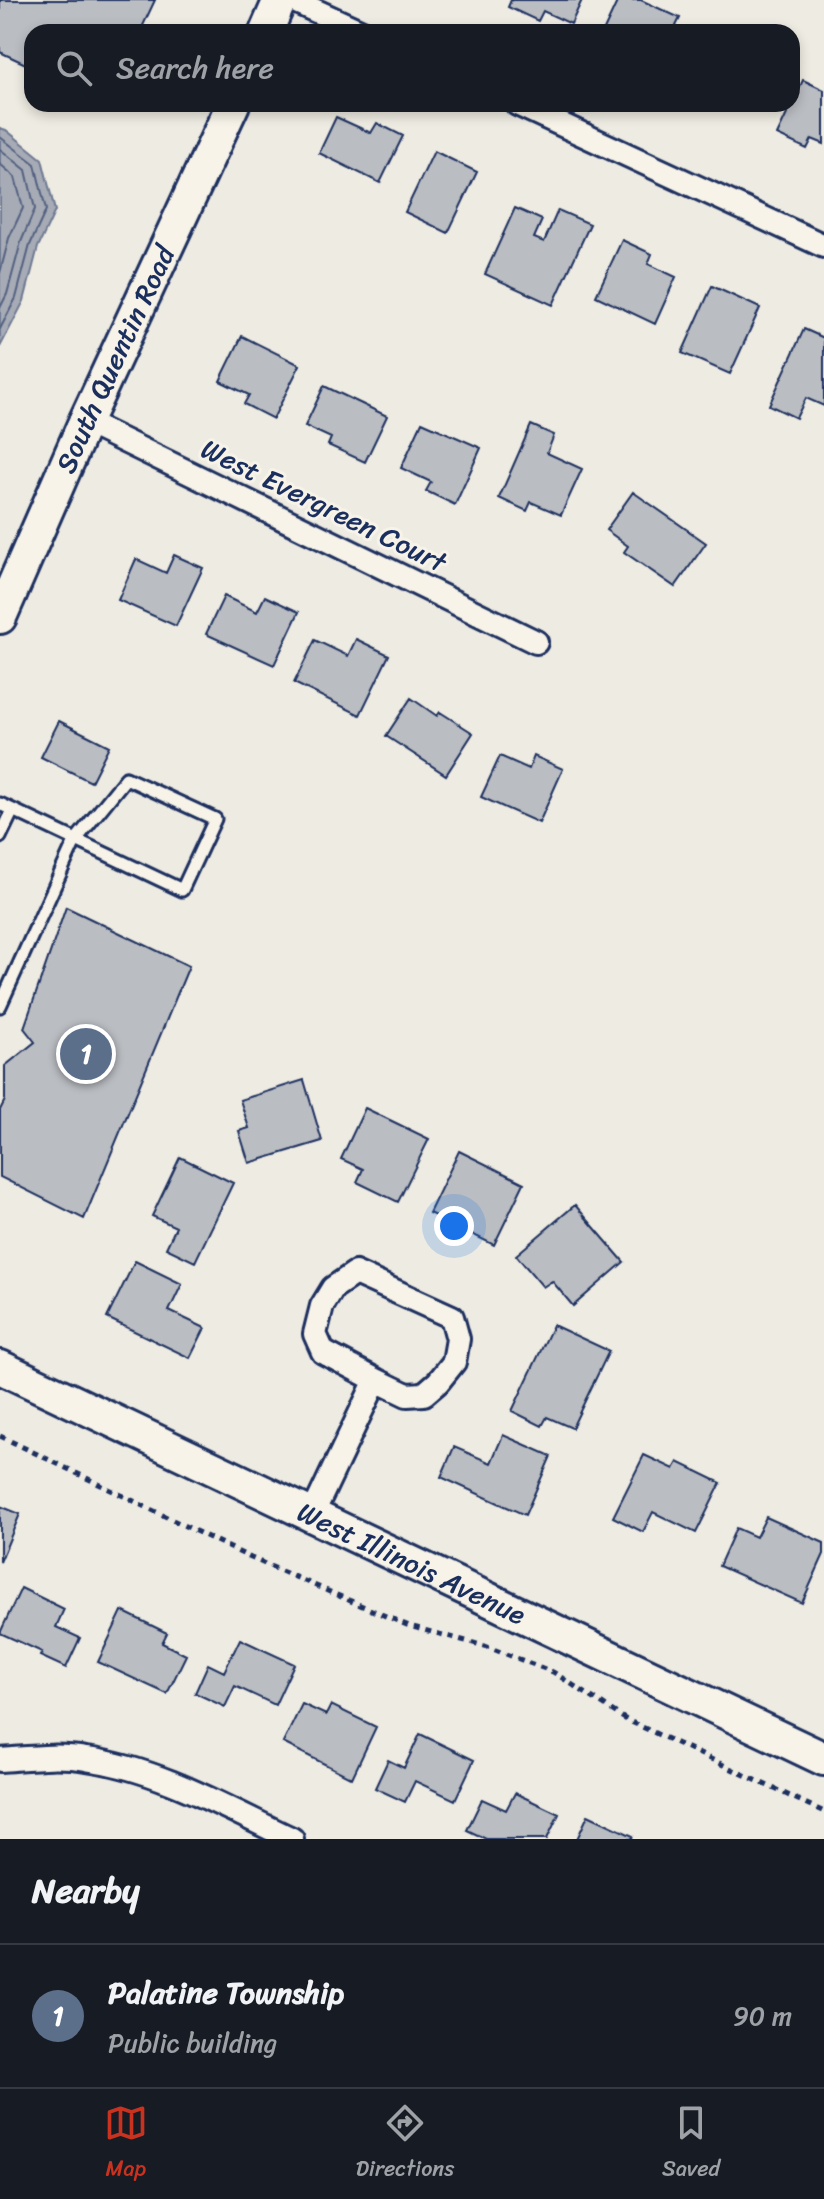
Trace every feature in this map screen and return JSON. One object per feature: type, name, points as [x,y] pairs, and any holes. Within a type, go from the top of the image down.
[{"type":"main road","points":[[270,24],[280,0]]},
{"type":"main road","name":"South Quentin Road","points":[[0,617],[85,422],[229,112]]},
{"type":"main road","name":"West Illinois Avenue","points":[[0,1367],[824,1759]]},
{"type":"street","points":[[292,0],[344,24]]},
{"type":"street","points":[[534,112],[824,246]]},
{"type":"street","name":"West Evergreen Court","points":[[85,422],[536,642]]},
{"type":"street","points":[[355,1273],[452,1317],[458,1339],[454,1362],[424,1394],[407,1395],[376,1380],[323,1352],[315,1334],[322,1306],[333,1288],[355,1273]]},
{"type":"street","points":[[312,1515],[376,1380]]},
{"type":"street","points":[[0,1760],[56,1756],[126,1767],[169,1781],[292,1839]]},
{"type":"lane","points":[[0,804],[75,841],[182,890],[215,819],[126,778],[75,841],[0,1006]]},
{"type":"lane","points":[[0,837],[13,810]]},
{"type":"path","points":[[0,1436],[251,1558],[409,1626],[485,1646],[553,1672],[625,1719],[824,1812]]},
{"type":"water","points":[[0,128],[42,159],[55,211],[38,247],[24,301],[0,347]]},
{"type":"building","points":[[0,0],[155,0],[144,24],[24,24],[24,63],[0,52]]},
{"type":"building","points":[[511,0],[582,0],[571,24],[543,11],[538,21],[508,7]]},
{"type":"building","points":[[618,0],[641,0],[680,18],[677,24],[607,24]]},
{"type":"building","points":[[803,80],[824,90],[824,144],[812,139],[807,149],[777,135],[788,112],[800,112]]},
{"type":"building","points":[[336,117],[371,133],[377,123],[403,136],[380,183],[319,153]]},
{"type":"building","points":[[434,151],[477,172],[448,233],[405,212]]},
{"type":"building","points":[[515,208],[542,220],[534,238],[544,242],[558,210],[590,224],[553,305],[485,274]]},
{"type":"building","points":[[622,240],[652,254],[648,264],[676,277],[655,324],[596,296]]},
{"type":"building","points":[[712,286],[760,308],[730,374],[682,353]]},
{"type":"building","points":[[804,329],[824,338],[824,406],[806,398],[796,418],[769,405]]},
{"type":"building","points":[[242,336],[300,365],[273,419],[244,404],[249,395],[220,381]]},
{"type":"building","points":[[324,386],[387,416],[365,462],[328,445],[331,438],[305,426]]},
{"type":"building","points":[[422,422],[481,448],[455,505],[426,491],[431,482],[401,468]]},
{"type":"building","points":[[531,425],[554,435],[547,453],[582,469],[561,515],[531,502],[527,511],[499,498]]},
{"type":"building","points":[[633,492],[706,543],[675,587],[624,552],[628,546],[606,530]]},
{"type":"building","points":[[174,555],[203,568],[176,626],[118,600],[136,559],[166,573]]},
{"type":"building","points":[[224,596],[257,612],[265,596],[299,612],[274,665],[206,634]]},
{"type":"building","points":[[356,639],[389,655],[360,715],[294,683],[315,640],[348,656]]},
{"type":"building","points":[[411,698],[437,716],[440,712],[473,733],[446,775],[386,736]]},
{"type":"building","points":[[59,721],[109,746],[91,782],[41,757]]},
{"type":"building","points":[[500,756],[529,769],[534,756],[563,769],[539,823],[481,797]]},
{"type":"building","points":[[66,907],[189,966],[84,1219],[0,1177],[0,1110],[5,1100],[5,1066],[35,1042],[24,1028]]},
{"type":"building","points":[[304,1080],[322,1141],[249,1163],[239,1131],[249,1128],[240,1100]]},
{"type":"building","points":[[365,1108],[429,1139],[398,1202],[357,1182],[363,1169],[341,1159]]},
{"type":"building","points":[[459,1151],[524,1183],[494,1245],[429,1213]]},
{"type":"building","points":[[180,1157],[233,1183],[195,1262],[166,1248],[176,1227],[152,1216]]},
{"type":"building","points":[[575,1205],[624,1262],[573,1306],[552,1281],[543,1287],[516,1255]]},
{"type":"building","points":[[135,1261],[182,1284],[169,1311],[205,1328],[190,1358],[107,1318]]},
{"type":"building","points":[[553,1325],[609,1351],[572,1428],[547,1417],[542,1426],[512,1411]]},
{"type":"building","points":[[503,1435],[551,1456],[525,1515],[441,1477],[454,1447],[491,1463]]},
{"type":"building","points":[[644,1455],[674,1469],[678,1462],[721,1483],[696,1533],[653,1512],[643,1532],[613,1517]]},
{"type":"building","points":[[0,1506],[20,1514],[0,1562]]},
{"type":"building","points":[[766,1517],[824,1543],[824,1554],[802,1603],[719,1566],[736,1528],[756,1537]]},
{"type":"building","points":[[21,1588],[64,1609],[56,1627],[80,1638],[66,1668],[40,1656],[42,1652],[0,1633]]},
{"type":"building","points":[[122,1611],[167,1633],[162,1643],[186,1655],[167,1694],[98,1662]]},
{"type":"building","points":[[240,1639],[294,1664],[275,1705],[235,1686],[225,1707],[195,1693],[208,1664],[224,1672]]},
{"type":"building","points":[[302,1704],[326,1715],[331,1705],[376,1727],[352,1778],[283,1743]]},
{"type":"building","points":[[420,1734],[474,1760],[455,1800],[415,1781],[405,1802],[375,1788],[388,1760],[404,1768]]},
{"type":"building","points":[[515,1793],[559,1814],[547,1839],[486,1839],[467,1830],[482,1799],[506,1810]]},
{"type":"building","points":[[588,1815],[633,1836],[632,1839],[577,1839]]},
{"type":"place","name":"Palatine Township","points":[[86,1054]]}]
